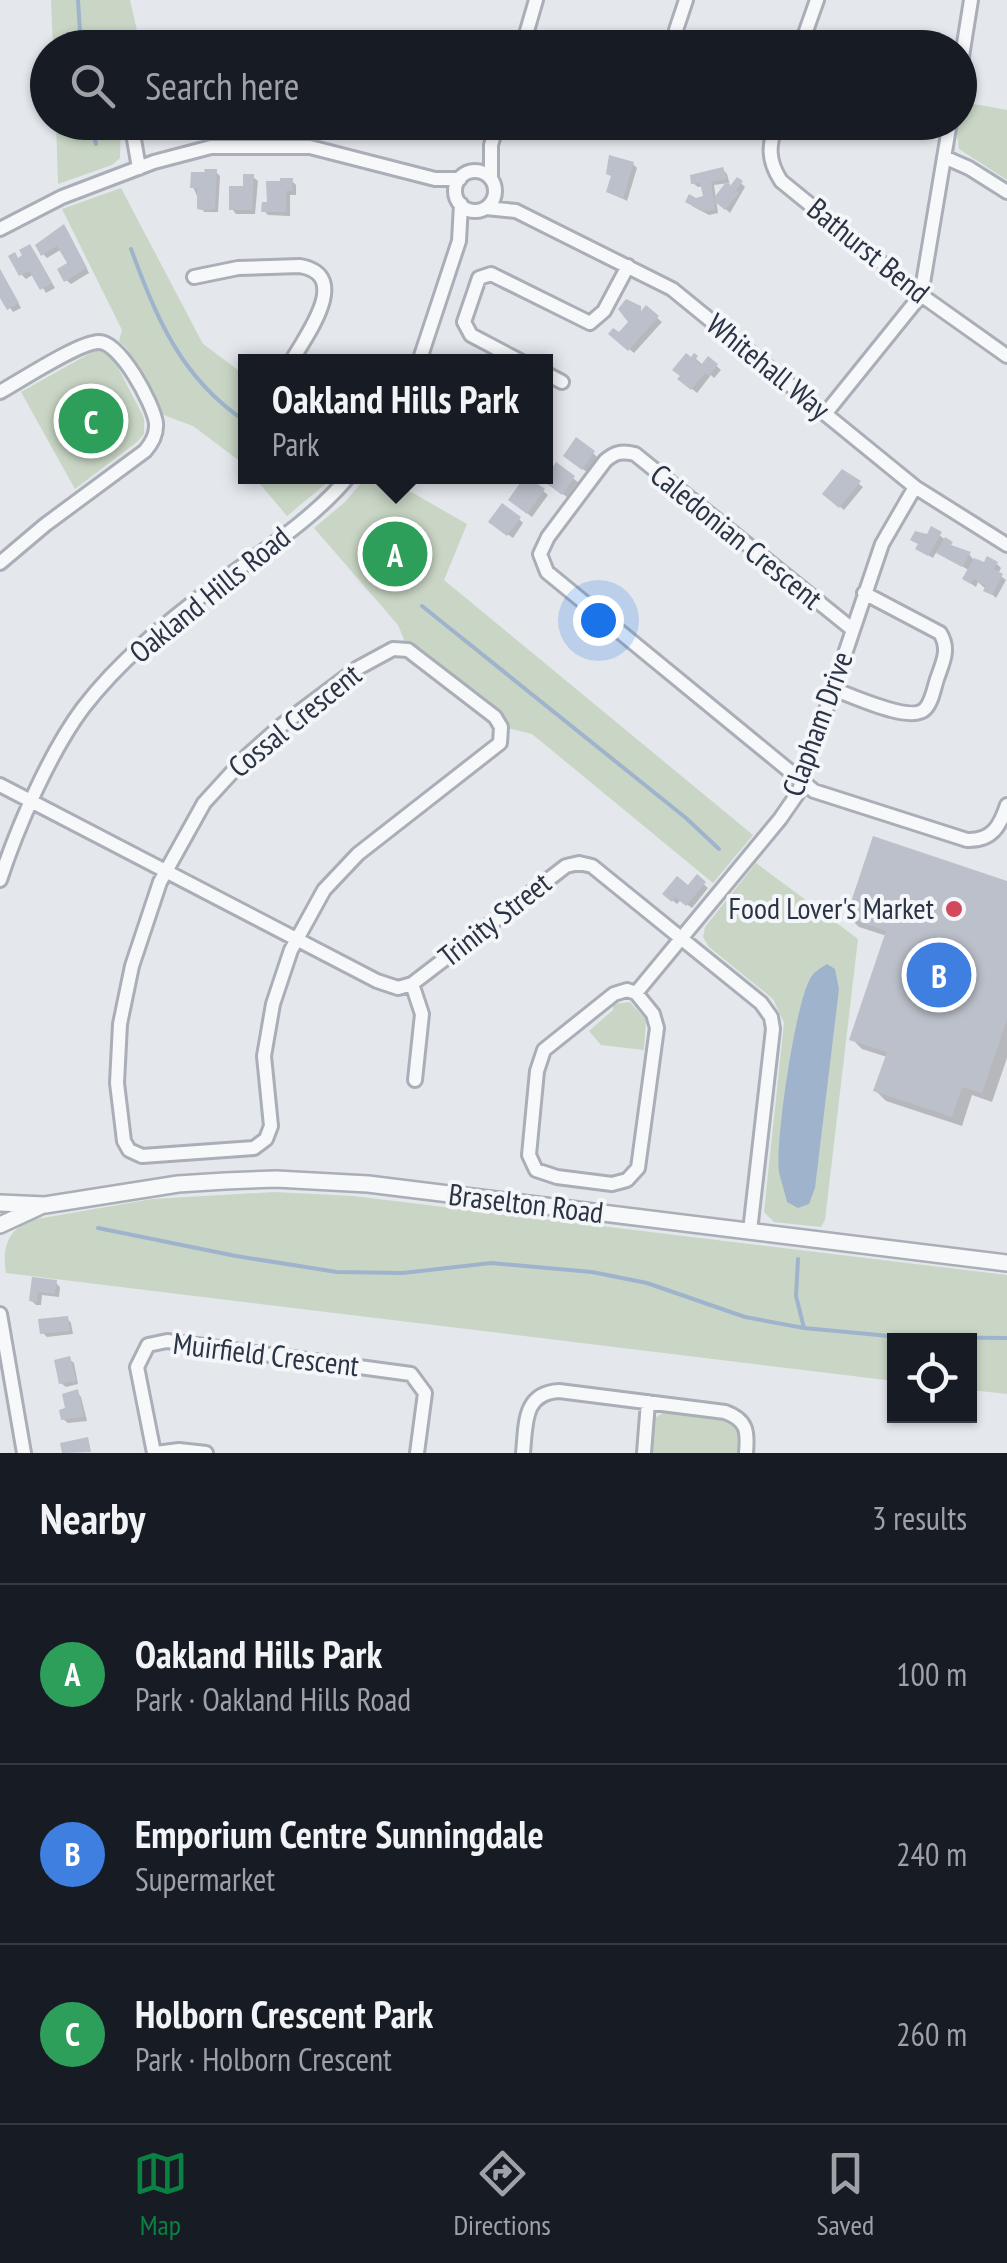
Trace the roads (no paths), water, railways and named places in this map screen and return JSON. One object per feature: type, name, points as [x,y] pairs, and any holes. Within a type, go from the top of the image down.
[{"type":"street","points":[[527,30],[536,0]]},
{"type":"street","points":[[676,30],[686,0]]},
{"type":"street","points":[[806,30],[816,0]]},
{"type":"street","points":[[966,30],[971,0]]},
{"type":"street","points":[[134,140],[139,168]]},
{"type":"street","points":[[422,354],[459,241],[462,187],[493,140]]},
{"type":"street","name":"Bathurst Bend","points":[[771,140],[769,160],[781,181],[921,295],[1007,356]]},
{"type":"street","points":[[825,414],[921,295],[947,140]]},
{"type":"street","points":[[459,241],[494,199],[491,145]]},
{"type":"street","points":[[0,229],[62,197],[192,150],[211,147],[310,147],[462,187]]},
{"type":"street","points":[[944,157],[1007,192]]},
{"type":"street","points":[[462,187],[482,173],[493,184]]},
{"type":"street","name":"Whitehall Way","points":[[493,184],[516,211]]},
{"type":"street","points":[[462,187],[469,210],[483,209]]},
{"type":"street","name":"Whitehall Way","points":[[483,209],[516,211],[681,296],[915,487],[1007,546]]},
{"type":"street","points":[[194,277],[238,268],[300,266],[320,276],[325,289],[321,309],[296,354]]},
{"type":"street","points":[[506,354],[471,336],[465,328],[476,282],[483,276],[491,274],[584,322],[594,322],[628,266]]},
{"type":"street","points":[[0,392],[85,345],[101,342],[116,349],[125,360],[156,421],[153,441],[145,451],[0,563]]},
{"type":"street","points":[[553,378],[562,382]]},
{"type":"street","name":"Caledonian Crescent","points":[[804,782],[548,572],[540,554],[548,537],[605,461],[613,454],[626,452],[634,454],[852,630]]},
{"type":"street","name":"Oakland Hills Road","points":[[0,880],[14,838],[82,710],[154,632],[306,518],[342,484]]},
{"type":"street","name":"Clapham Drive","points":[[636,994],[780,819],[804,782],[882,544],[915,487]]},
{"type":"street","points":[[833,689],[902,713],[918,714],[928,706],[943,662],[946,646],[940,633],[864,592]]},
{"type":"street","name":"Cossal Crescent","points":[[167,872],[204,802],[246,757],[282,725],[370,660],[393,649],[408,650],[494,717],[501,727],[500,743],[346,864],[324,890],[297,940]]},
{"type":"street","points":[[804,782],[814,791],[967,840],[995,831],[1007,804]]},
{"type":"street","name":"Trinity Street","points":[[0,785],[297,940],[398,988],[412,984],[560,870],[572,864],[585,864],[597,870],[765,1007],[773,1023],[750,1231]]},
{"type":"street","points":[[167,872],[122,1000],[116,1083],[124,1141],[133,1153],[142,1156],[254,1148],[266,1139],[271,1126],[264,1074],[266,1033],[297,940]]},
{"type":"street","points":[[412,984],[422,1014],[415,1080]]},
{"type":"street","points":[[627,990],[636,994],[653,1014],[656,1028],[638,1168],[626,1180],[612,1184],[544,1174],[531,1162],[528,1146],[541,1055],[549,1043],[614,994],[627,990]]},
{"type":"street","name":"Braselton Road","points":[[0,1204],[45,1204],[178,1184],[276,1179],[368,1184],[1007,1263]]},
{"type":"street","points":[[0,1204],[0,1225]]},
{"type":"street","name":"Braselton Road","points":[[0,1225],[45,1204]]},
{"type":"street","points":[[0,1314],[24,1453]]},
{"type":"street","name":"Muirfield Crescent","points":[[155,1453],[137,1366],[148,1345],[167,1341],[411,1374],[425,1392],[417,1453]]},
{"type":"street","points":[[523,1453],[528,1406],[547,1392],[734,1416],[748,1431],[746,1453]]},
{"type":"street","points":[[644,1453],[648,1402]]},
{"type":"street","points":[[155,1453],[206,1453]]},
{"type":"water","points":[[827,964],[835,969],[839,989],[815,1188],[809,1204],[798,1208],[787,1202],[779,1172],[783,1105],[804,994],[812,976]]},
{"type":"waterway","points":[[78,0],[80,30]]},
{"type":"waterway","points":[[95,140],[96,144]]},
{"type":"waterway","points":[[131,249],[174,345],[204,386],[238,416]]},
{"type":"waterway","points":[[422,606],[686,818],[719,849]]},
{"type":"waterway","points":[[98,1228],[337,1272],[403,1273],[491,1263],[592,1272],[647,1283],[745,1317],[804,1328],[900,1337],[1007,1338]]},
{"type":"waterway","points":[[798,1259],[796,1296],[804,1328]]},
{"type":"place","name":"Holborn Crescent Park","points":[[91,421]]},
{"type":"place","name":"Oakland Hills Park","points":[[395,554]]},
{"type":"place","name":"Food Lover's Market","points":[[954,909]]},
{"type":"place","name":"Emporium Centre Sunningdale","points":[[939,975]]}]
